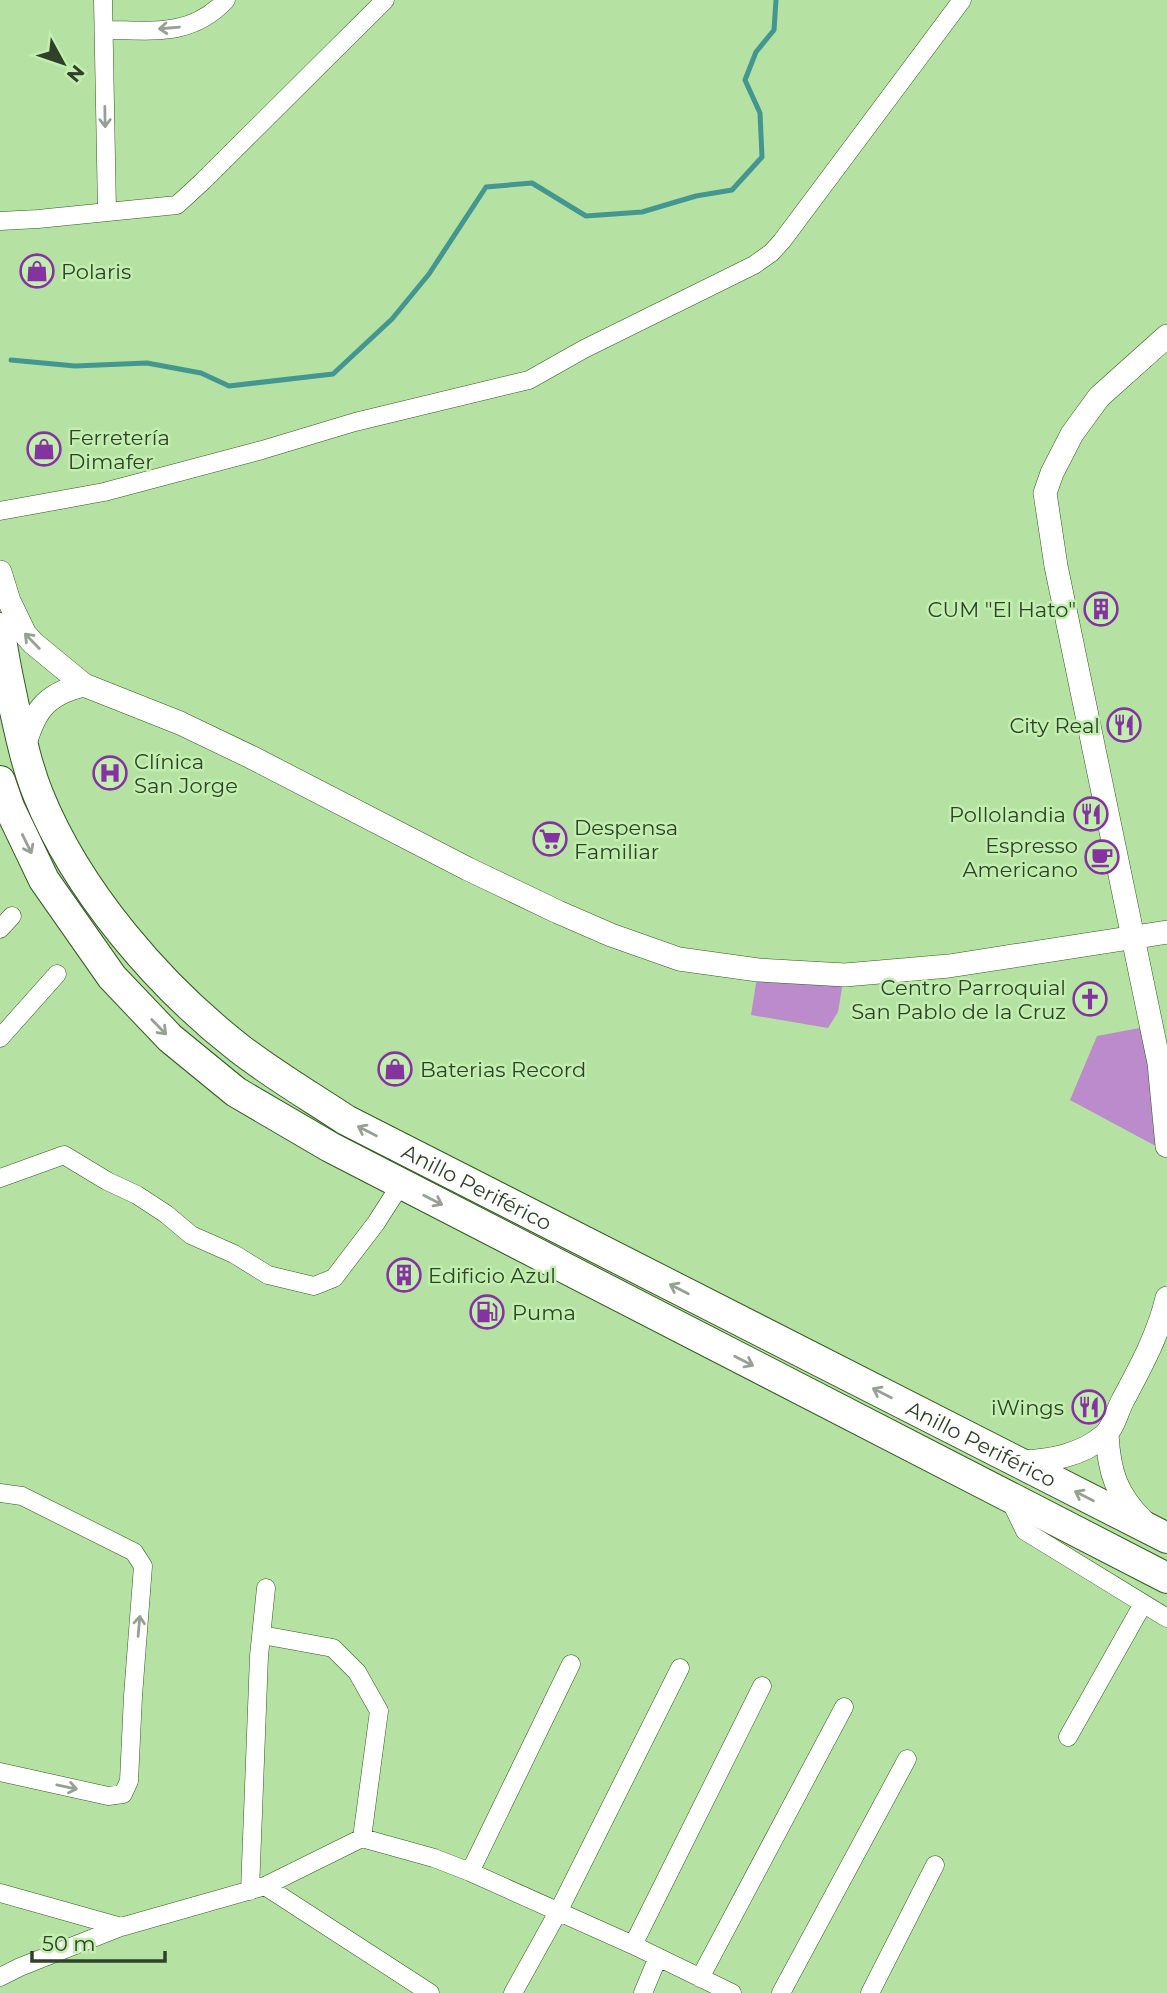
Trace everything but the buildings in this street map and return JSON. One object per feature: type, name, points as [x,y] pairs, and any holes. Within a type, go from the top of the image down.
[{"type":"highway","name":"Anillo Periférico","points":[[0,628],[23,751],[38,794],[69,858],[108,915],[149,965],[241,1050],[346,1120],[1167,1538]]},
{"type":"highway","name":"Anillo Periférico","points":[[0,781],[9,807],[44,880],[112,977],[170,1038],[236,1092],[330,1147],[1167,1578]]},
{"type":"street","points":[[103,0],[107,211]]},
{"type":"street","points":[[104,30],[176,29],[201,20],[226,0]]},
{"type":"street","points":[[0,221],[177,205],[385,0]]},
{"type":"street","points":[[0,511],[104,492],[355,422],[529,380],[584,349],[754,265],[782,241],[962,0]]},
{"type":"street","points":[[1167,336],[1099,397],[1072,433],[1045,493],[1056,566],[1159,1063],[1167,1146]]},
{"type":"street","points":[[0,572],[11,608],[24,634],[84,685],[180,723],[558,912],[611,935],[679,959],[758,970],[845,975],[949,966],[1167,932]]},
{"type":"street","points":[[23,751],[29,727],[38,711],[51,698],[66,689],[84,685]]},
{"type":"street","points":[[0,1038],[57,975]]},
{"type":"street","points":[[0,1178],[64,1155],[107,1181],[137,1195],[191,1235],[234,1254],[268,1275],[314,1286],[334,1278],[376,1223],[401,1184]]},
{"type":"street","points":[[1167,1298],[1161,1323],[1107,1434],[1108,1460],[1116,1485],[1129,1507],[1148,1526],[1167,1538]]},
{"type":"street","points":[[1019,1462],[1042,1462],[1065,1457],[1107,1434]]},
{"type":"street","points":[[0,1493],[22,1496],[134,1552],[144,1566],[129,1781],[123,1794],[108,1796],[0,1772]]},
{"type":"street","points":[[1008,1496],[1025,1531],[1167,1618]]},
{"type":"street","points":[[257,1889],[259,1656],[266,1588]]},
{"type":"street","points":[[1068,1737],[1143,1604]]},
{"type":"street","points":[[262,1635],[333,1648],[357,1672],[379,1711],[362,1838]]},
{"type":"street","points":[[470,1872],[571,1664]]},
{"type":"street","points":[[513,1993],[558,1912],[680,1668]]},
{"type":"street","points":[[633,1945],[762,1686]]},
{"type":"street","points":[[700,1978],[844,1707]]},
{"type":"street","points":[[781,1993],[907,1759]]},
{"type":"street","points":[[0,1977],[121,1927],[257,1889],[362,1838],[434,1858],[470,1872],[732,1993]]},
{"type":"street","points":[[870,1993],[935,1865]]},
{"type":"street","points":[[257,1889],[430,1993]]},
{"type":"street","points":[[0,1893],[121,1927]]},
{"type":"street","points":[[643,1993],[658,1957]]},
{"type":"shaded area","points":[[758,971],[844,976],[838,1012],[828,1028],[751,1015]]},
{"type":"shaded area","points":[[1150,1026],[1163,1150],[1070,1100],[1097,1036]]},
{"type":"waterway","points":[[11,360],[75,366],[147,363],[201,373],[229,386],[333,374],[392,319],[429,274],[486,187],[532,183],[586,216],[642,212],[696,196],[732,190],[762,157],[760,113],[745,80],[756,52],[774,30],[776,0]]},
{"type":"place","name":"Polaris","points":[[37,271]]},
{"type":"place","name":"Ferretería Dimafer","points":[[44,449]]},
{"type":"place","name":"CUM \"El Hato\"","points":[[1101,609]]},
{"type":"place","name":"City Real","points":[[1124,725]]},
{"type":"place","name":"Clínica San Jorge","points":[[110,773]]},
{"type":"place","name":"Pollolandia","points":[[1091,814]]},
{"type":"place","name":"Despensa Familiar","points":[[550,839]]},
{"type":"place","name":"Espresso Americano","points":[[1102,857]]},
{"type":"place","name":"Centro Parroquial San Pablo de la Cruz","points":[[1090,999]]},
{"type":"place","name":"Baterias Record","points":[[395,1069]]},
{"type":"place","name":"Edificio Azul","points":[[404,1275]]},
{"type":"place","name":"Puma","points":[[487,1312]]},
{"type":"place","name":"iWings","points":[[1089,1407]]}]
